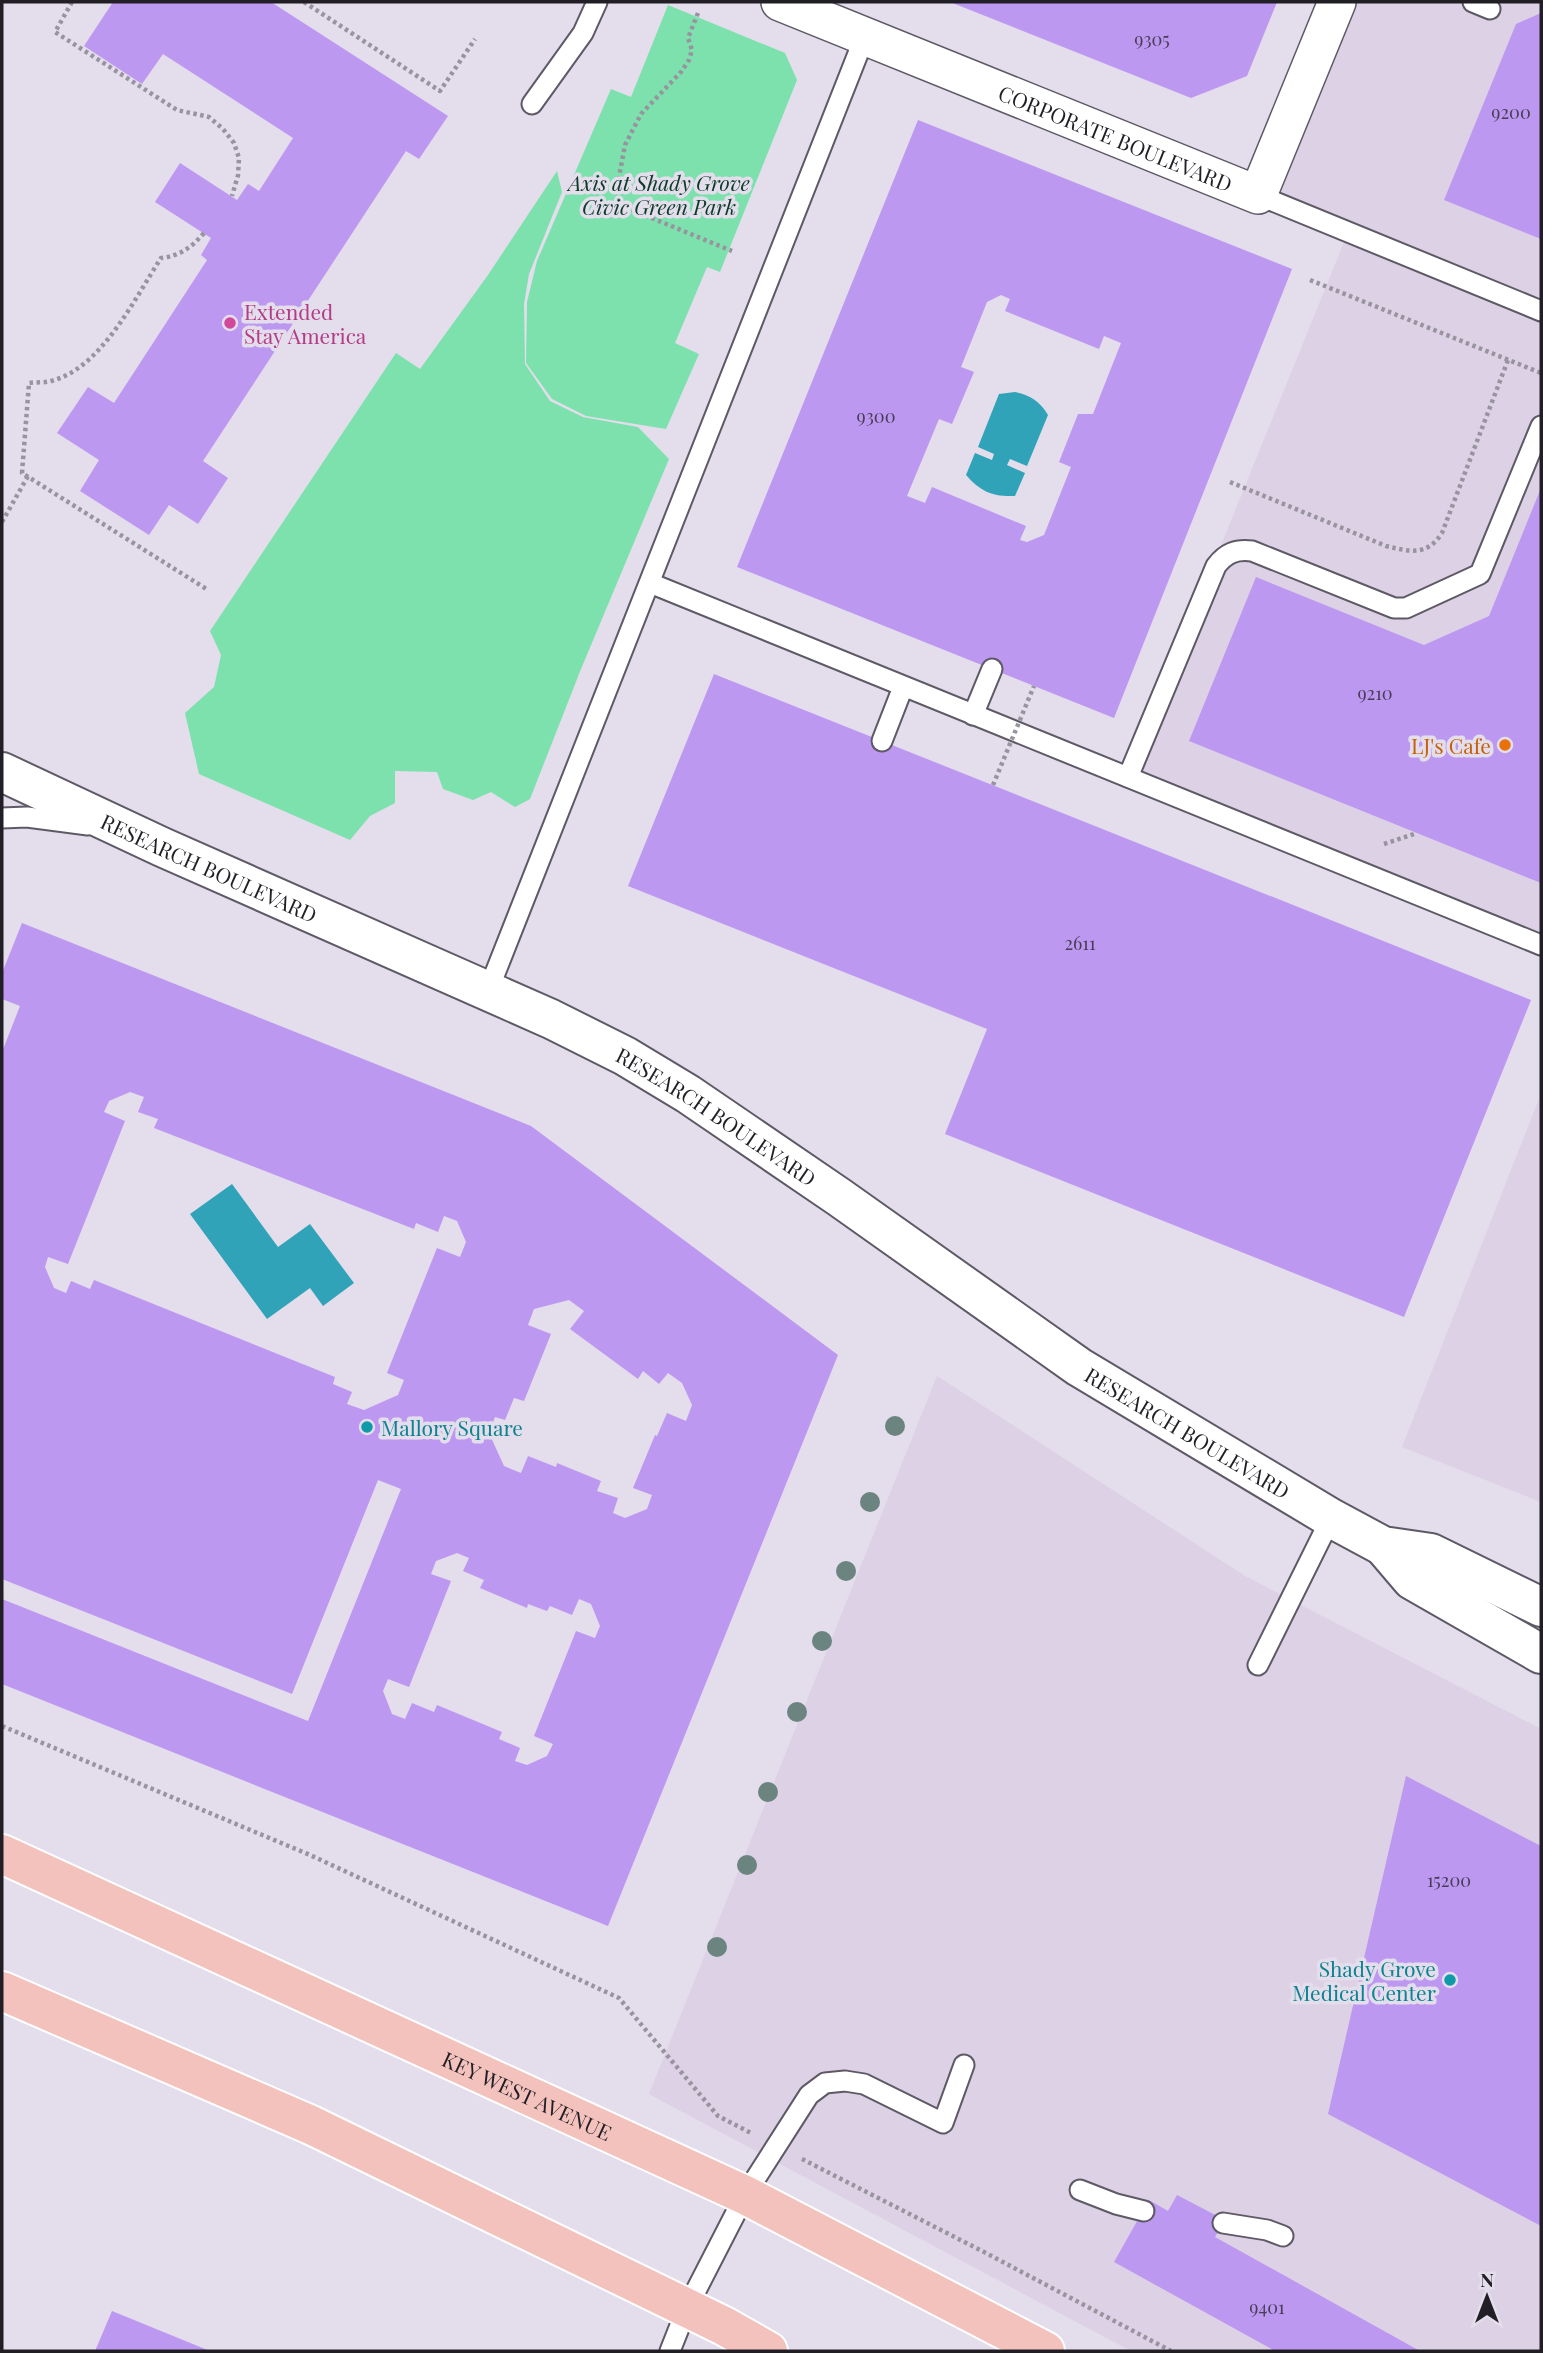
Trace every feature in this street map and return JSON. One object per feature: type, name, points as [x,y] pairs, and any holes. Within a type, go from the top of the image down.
[{"type":"main road","name":"KEY WEST AVENUE","points":[[2,1854],[745,2195],[1045,2351]]},
{"type":"main road","points":[[2,1991],[311,2126],[687,2308],[768,2351]]},
{"type":"street","name":"CORPORATE BOULEVARD","points":[[780,2],[1258,195],[1337,2]]},
{"type":"street","name":"RESEARCH BOULEVARD","points":[[2,772],[162,847],[551,1019],[625,1056],[688,1094],[1079,1367],[1331,1518],[1383,1546],[1431,1553],[1541,1607]]},
{"type":"street","name":"RESEARCH BOULEVARD","points":[[1383,1546],[1412,1580],[1541,1654]]},
{"type":"lane","points":[[532,104],[583,33],[597,2]]},
{"type":"lane","points":[[488,991],[865,36]]},
{"type":"lane","points":[[1258,195],[1541,311]]},
{"type":"lane","points":[[1128,778],[1216,566],[1222,558],[1241,550],[1252,551],[1394,608],[1406,608],[1480,574],[1541,426]]},
{"type":"lane","points":[[650,583],[1541,945]]},
{"type":"lane","points":[[973,715],[992,669]]},
{"type":"lane","points":[[882,741],[904,687]]},
{"type":"lane","points":[[2,818],[27,817],[85,824],[162,847]]},
{"type":"lane","points":[[1258,1665],[1331,1518]]},
{"type":"lane","points":[[670,2351],[687,2308],[745,2195],[809,2095],[825,2083],[845,2081],[864,2084],[943,2123],[964,2065]]},
{"type":"lane","points":[[1080,2190],[1144,2211]]},
{"type":"lane","points":[[1223,2223],[1267,2230],[1283,2236]]},
{"type":"path","points":[[72,2],[55,32],[177,110],[209,117],[234,142],[239,158],[232,196]]},
{"type":"path","points":[[304,2],[440,91],[475,38]]},
{"type":"path","points":[[698,13],[688,38],[692,50],[689,60],[642,114],[625,145],[619,177],[620,205],[732,251]]},
{"type":"path","points":[[204,233],[185,251],[174,257],[162,258],[98,351],[66,374],[51,381],[29,383],[22,472],[208,590]]},
{"type":"path","points":[[1310,280],[1541,373]]},
{"type":"path","points":[[1230,482],[1386,546],[1413,551],[1426,549],[1436,542],[1442,533],[1508,359]]},
{"type":"path","points":[[2,522],[28,476]]},
{"type":"path","points":[[993,785],[1034,686]]},
{"type":"path","points":[[1384,844],[1417,833]]},
{"type":"path","points":[[2,1726],[310,1855],[619,1998],[718,2116],[985,2252],[1171,2351]]},
{"type":"shaded area","points":[[1334,2],[1541,2],[1541,944],[1127,777],[1347,235],[1254,197]]},
{"type":"shaded area","points":[[1541,1094],[1541,1502],[1402,1447]]},
{"type":"shaded area","points":[[937,1376],[1245,1576],[1541,1729],[1541,2351],[1131,2351],[649,2094]]},
{"type":"green space","name":"Axis at Shady Grove Civic Green Park","points":[[668,5],[785,53],[797,80],[720,272],[707,267],[675,343],[699,354],[666,429],[586,416],[552,399],[526,363],[527,302],[537,261],[611,89],[631,97]]},
{"type":"green space","points":[[557,171],[562,192],[529,274],[524,304],[525,364],[550,401],[583,417],[638,427],[669,459],[530,799],[515,807],[491,792],[473,800],[443,789],[437,772],[395,771],[395,803],[370,816],[350,840],[199,774],[185,713],[214,687],[221,655],[210,631],[396,353],[420,369],[488,275]]},
{"type":"water","points":[[1015,392],[1034,399],[1048,415],[1027,466],[1010,459],[1007,465],[1025,473],[1015,496],[1000,496],[977,486],[966,475],[975,453],[992,460],[994,454],[978,447],[999,394]]},
{"type":"water","points":[[232,1184],[278,1247],[310,1224],[354,1283],[323,1306],[310,1288],[267,1319],[190,1214]]},
{"type":"building","name":"Extended Stay America","points":[[113,2],[271,2],[448,116],[419,159],[406,151],[203,461],[228,478],[198,524],[169,505],[149,535],[80,491],[99,460],[57,433],[88,387],[114,403],[207,260],[201,255],[211,238],[155,202],[180,163],[237,200],[248,184],[259,191],[293,138],[163,54],[142,84],[84,46]]},
{"type":"building","points":[[950,2],[1277,2],[1247,76],[1191,98]]},
{"type":"building","points":[[1541,13],[1541,239],[1444,200],[1516,24]]},
{"type":"building","points":[[918,120],[1292,269],[1114,718],[737,567]],"holes":[[[1001,295],[1010,299],[1005,311],[1099,349],[1104,336],[1121,343],[1093,414],[1078,414],[1059,462],[1071,467],[1044,535],[1027,542],[1020,540],[1026,526],[932,487],[925,503],[907,496],[939,419],[952,424],[974,372],[961,367],[987,302]]]},
{"type":"building","points":[[1541,488],[1541,883],[1189,741],[1256,577],[1424,645],[1489,616]]},
{"type":"building","points":[[714,674],[1531,1000],[1404,1317],[945,1134],[987,1029],[628,886]]},
{"type":"building","name":"Mallory Square","points":[[22,923],[531,1126],[838,1355],[608,1926],[2,1684],[2,1599],[308,1721],[401,1489],[378,1480],[292,1694],[2,1579],[2,1052],[20,1006],[2,999],[2,973]],"holes":[[[130,1092],[144,1097],[138,1112],[158,1119],[154,1128],[414,1229],[416,1223],[438,1232],[444,1216],[457,1221],[466,1242],[460,1257],[437,1248],[387,1373],[404,1380],[398,1395],[364,1410],[347,1404],[352,1392],[333,1384],[335,1377],[94,1280],[90,1289],[71,1281],[66,1293],[54,1288],[45,1267],[48,1257],[68,1264],[125,1121],[104,1112],[109,1101]],[[569,1300],[584,1311],[570,1329],[638,1379],[643,1371],[659,1384],[668,1373],[682,1383],[692,1405],[686,1421],[667,1413],[633,1488],[652,1495],[647,1509],[625,1518],[613,1513],[618,1498],[597,1491],[601,1481],[557,1463],[556,1467],[528,1456],[521,1473],[504,1466],[489,1433],[495,1417],[505,1420],[514,1398],[524,1401],[551,1334],[528,1325],[534,1309]],[[457,1553],[469,1558],[463,1571],[484,1580],[480,1588],[527,1608],[528,1604],[547,1611],[550,1606],[572,1615],[579,1599],[591,1604],[600,1626],[595,1638],[576,1631],[534,1736],[553,1744],[547,1756],[527,1765],[515,1761],[520,1748],[499,1739],[502,1732],[437,1705],[434,1712],[412,1703],[405,1719],[392,1714],[383,1691],[388,1679],[409,1687],[451,1581],[431,1574],[436,1561]]]},
{"type":"building","name":"Shady Grove Medical Center","points":[[1406,1776],[1541,1846],[1541,2226],[1328,2114]]},
{"type":"building","points":[[1177,2195],[1225,2220],[1215,2237],[1420,2351],[1275,2351],[1114,2262],[1149,2200],[1168,2211]]},
{"type":"building","points":[[112,2311],[210,2351],[95,2351]]},
{"type":"place","name":"Extended Stay America","points":[[230,323]]},
{"type":"place","name":"LJ's Cafe","points":[[1505,745]]},
{"type":"place","name":"Mallory Square","points":[[367,1427]]},
{"type":"place","name":"Shady Grove Medical Center","points":[[1450,1980]]}]
